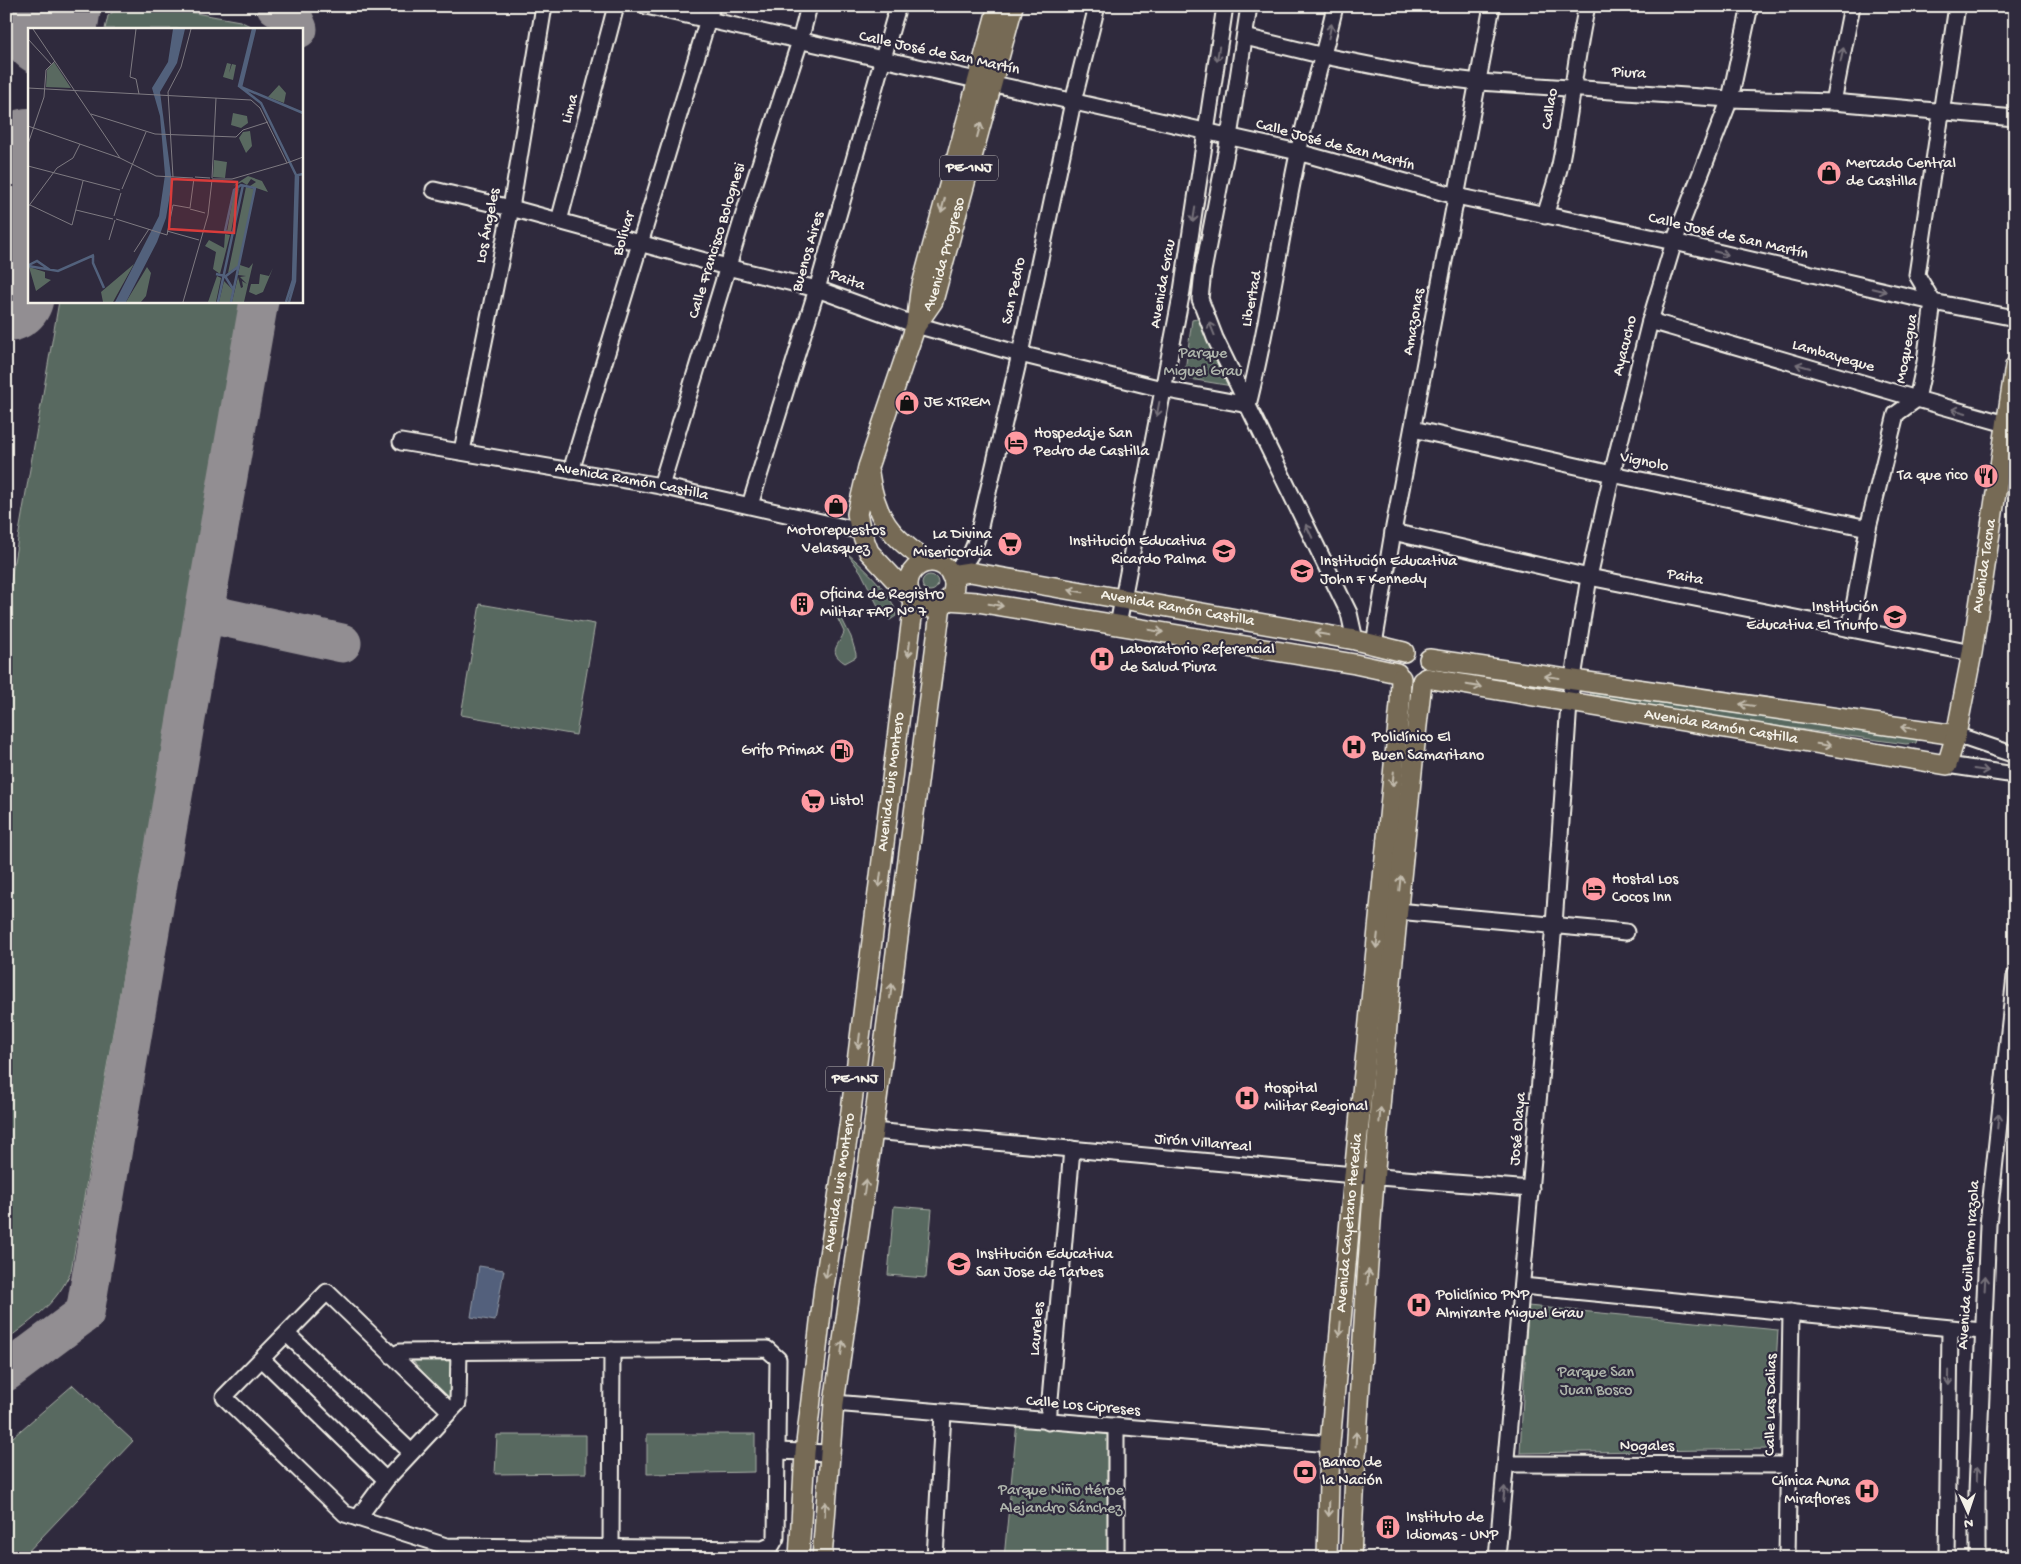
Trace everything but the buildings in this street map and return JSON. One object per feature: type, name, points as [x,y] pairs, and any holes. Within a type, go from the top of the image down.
[{"type":"main road","name":"Avenida Progreso","points":[[913,599],[869,552],[861,532],[858,514],[868,467],[916,325],[933,302],[985,81],[998,6]]},
{"type":"main road","name":"Avenida Progreso","points":[[985,81],[1012,6]]},
{"type":"main road","name":"Avenida Tacna","points":[[1947,765],[1956,735],[1972,653],[2015,366]]},
{"type":"main road","name":"Avenida Progreso","points":[[868,467],[876,508],[891,531],[909,550],[928,562]]},
{"type":"main road","name":"PE-1NJ","points":[[913,599],[909,592],[909,579],[916,568],[928,562],[940,564],[951,574],[953,588],[944,603]]},
{"type":"main road","name":"Avenida Ramón Castilla","points":[[951,574],[970,572],[1356,640],[1404,652]]},
{"type":"main road","points":[[913,599],[924,607],[930,608],[944,603]]},
{"type":"main road","name":"Avenida Luis Montero","points":[[799,1558],[805,1452],[824,1288],[849,1126],[905,682],[913,599]]},
{"type":"main road","name":"Avenida Ramón Castilla","points":[[944,603],[977,602],[1355,664],[1399,676]]},
{"type":"main road","name":"Avenida Luis Montero","points":[[822,1558],[834,1403],[873,1131],[931,686],[944,603]]},
{"type":"main road","points":[[1418,650],[1429,659],[1430,668],[1424,679],[1413,684],[1399,676],[1397,659],[1404,652],[1418,650]]},
{"type":"main road","name":"Avenida Ramón Castilla","points":[[1429,659],[1956,735]]},
{"type":"main road","name":"Avenida Cayetano Heredia","points":[[1327,1558],[1330,1444],[1400,704],[1399,676]]},
{"type":"main road","name":"Avenida Ramón Castilla","points":[[1424,679],[1947,765]]},
{"type":"main road","name":"Avenida Cayetano Heredia","points":[[1351,1558],[1357,1427],[1397,911],[1424,679]]},
{"type":"main road","points":[[905,682],[931,686]]},
{"type":"main road","points":[[892,780],[918,783]]},
{"type":"street","name":"Los Ángeles","points":[[462,451],[511,208],[544,6]]},
{"type":"street","name":"Lima","points":[[559,221],[616,6]]},
{"type":"street","name":"Calle José de San Martín","points":[[646,6],[710,14],[800,41],[1298,152],[1456,196],[1674,242],[1933,302],[2015,318]]},
{"type":"street","name":"Calle Francisco Bolognesi","points":[[661,486],[800,41],[809,6]]},
{"type":"street","name":"Buenos Aires","points":[[750,505],[817,289],[898,6]]},
{"type":"street","name":"San Pedro","points":[[951,574],[967,561],[974,549],[1020,354],[1073,102],[1097,6]]},
{"type":"street","name":"Avenida Grau","points":[[1118,625],[1182,291],[1225,6]]},
{"type":"street","points":[[1250,6],[1200,299],[1216,338],[1349,613],[1356,640]]},
{"type":"street","name":"Libertad","points":[[1248,405],[1259,363],[1298,152],[1324,56],[1335,6]]},
{"type":"street","name":"Amazonas","points":[[1374,644],[1393,532],[1492,6]]},
{"type":"street","name":"Callao","points":[[1545,216],[1560,165],[1586,6]]},
{"type":"street","name":"Ayacucho","points":[[1569,703],[1589,576],[1650,321],[1674,242],[1730,99],[1750,6]]},
{"type":"street","points":[[1833,102],[1852,6]]},
{"type":"street","name":"Moquegua","points":[[1850,629],[1868,528],[1896,414],[1917,400],[1925,362],[1933,302],[1917,275],[1957,6]]},
{"type":"street","name":"Bolívar","points":[[571,471],[710,14]]},
{"type":"street","name":"Piura","points":[[1245,37],[1324,56],[1420,75],[1479,82],[1730,99],[1833,102],[2015,118]]},
{"type":"street","name":"Paita","points":[[434,190],[511,208],[728,267],[817,289],[916,325],[1020,354],[1162,389],[1248,405]]},
{"type":"street","name":"Lambayeque","points":[[1650,321],[1917,400],[2006,424]]},
{"type":"street","name":"Vignolo","points":[[1413,429],[1612,474],[1868,528]]},
{"type":"street","name":"Avenida Ramón Castilla","points":[[401,442],[661,486],[861,532]]},
{"type":"street","name":"Paita","points":[[1393,532],[1589,576],[1972,653]]},
{"type":"street","name":"José Olaya","points":[[1497,1558],[1554,925],[1569,703]]},
{"type":"street","name":"Avenida Ramón Castilla","points":[[1956,735],[2015,755]]},
{"type":"street","name":"Avenida Ramón Castilla","points":[[1947,765],[2015,775]]},
{"type":"street","points":[[1397,911],[1626,932]]},
{"type":"street","name":"Avenida Guillermo Irazola","points":[[1977,1558],[1982,1331],[1989,1215],[2015,976]]},
{"type":"street","name":"Jirón Villarreal","points":[[873,1131],[1375,1177],[1531,1189]]},
{"type":"street","name":"Laureles","points":[[1048,1422],[1072,1150]]},
{"type":"street","points":[[1522,1286],[1982,1331]]},
{"type":"street","points":[[392,1356],[400,1352],[767,1348],[778,1359],[776,1538],[772,1546],[763,1549],[446,1546],[345,1514],[224,1398],[327,1292],[392,1356],[450,1411]]},
{"type":"street","name":"Calle Las Dalias","points":[[1787,1558],[1791,1312]]},
{"type":"street","name":"Avenida Guillermo Irazola","points":[[1947,1558],[1950,1329]]},
{"type":"street","points":[[287,1334],[411,1452]]},
{"type":"street","points":[[611,1549],[612,1350]]},
{"type":"street","points":[[358,1518],[386,1480],[458,1403],[459,1351]]},
{"type":"street","points":[[262,1359],[386,1480]]},
{"type":"street","name":"Calle Los Cipreses","points":[[834,1403],[1330,1444]]},
{"type":"street","points":[[935,1558],[943,1413]]},
{"type":"street","points":[[1116,1427],[1116,1558]]},
{"type":"street","points":[[777,1451],[829,1453]]},
{"type":"street","name":"Nogales","points":[[1506,1464],[1788,1465]]},
{"type":"green space","points":[[120,6],[156,6],[240,21],[254,28],[105,28],[108,16]]},
{"type":"green space","points":[[59,302],[242,302],[71,1271],[59,1293],[51,1302],[35,1318],[6,1340],[6,608]]},
{"type":"green space","name":"Parque Miguel Grau","points":[[1201,318],[1232,386],[1184,378],[1192,320]]},
{"type":"green space","points":[[847,553],[869,573],[884,591],[895,608],[896,616],[890,620],[883,616],[861,572]]},
{"type":"green space","points":[[930,575],[936,577],[938,583],[936,589],[930,591],[924,589],[922,583],[924,577]]},
{"type":"green space","points":[[480,604],[595,624],[576,735],[461,715]]},
{"type":"green space","points":[[837,611],[851,637],[856,654],[856,657],[845,663],[839,659],[835,651],[844,632],[835,613]]},
{"type":"green space","points":[[1475,672],[1540,683],[1539,689],[1472,677]]},
{"type":"green space","points":[[1591,693],[1917,739],[1916,743],[1906,744],[1590,700]]},
{"type":"green space","points":[[894,1206],[932,1209],[926,1278],[888,1275]]},
{"type":"green space","name":"Parque San Juan Bosco","points":[[1528,1306],[1778,1330],[1771,1449],[1520,1453]]},
{"type":"green space","points":[[413,1361],[451,1361],[453,1398],[448,1400]]},
{"type":"green space","points":[[73,1385],[133,1441],[22,1558],[6,1558],[6,1443]]},
{"type":"green space","name":"Parque Niño Héroe Alejandro Sánchez","points":[[1017,1422],[1110,1430],[1111,1558],[1004,1558]]},
{"type":"green space","points":[[647,1434],[755,1434],[755,1472],[647,1474]]},
{"type":"green space","points":[[497,1435],[586,1435],[586,1473],[495,1474]]},
{"type":"water","points":[[479,1266],[504,1270],[495,1321],[471,1317]]},
{"type":"taxiway","points":[[276,6],[293,17],[298,28]]},
{"type":"taxiway","points":[[6,1372],[85,1313],[259,302]]},
{"type":"taxiway","points":[[204,613],[342,643]]},
{"type":"runway","points":[[49,28],[53,6]]},
{"type":"runway","points":[[6,294],[28,162]]},
{"type":"place","name":"Mercado Central de Castilla","points":[[1829,173]]},
{"type":"place","name":"JE XTREM","points":[[907,403]]},
{"type":"place","name":"Hospedaje San Pedro de Castilla","points":[[1016,443]]},
{"type":"place","name":"Ta que rico","points":[[1986,476]]},
{"type":"place","name":"Motorepuestos Velasquez","points":[[836,506]]},
{"type":"place","name":"La Divina Misericordia","points":[[1010,544]]},
{"type":"place","name":"Institución Educativa Ricardo Palma","points":[[1224,551]]},
{"type":"place","name":"Institución Educativa John F Kennedy","points":[[1302,571]]},
{"type":"place","name":"Oficina de Registro Militar FAP N° 7","points":[[802,604]]},
{"type":"place","name":"Institución Educativa El Triunfo","points":[[1895,617]]},
{"type":"place","name":"Laboratorio Referencial de Salud Piura","points":[[1102,659]]},
{"type":"place","name":"Policlínico El Buen Samaritano","points":[[1354,747]]},
{"type":"place","name":"Grifo Primax","points":[[842,751]]},
{"type":"place","name":"Listo!","points":[[813,801]]},
{"type":"place","name":"Hostal Los Cocos Inn","points":[[1594,889]]},
{"type":"place","name":"Hospital Militar Regional","points":[[1247,1098]]},
{"type":"place","name":"Institución Educativa San Jose de Tarbes","points":[[959,1264]]},
{"type":"place","name":"Policlínico PNP Almirante Miguel Grau","points":[[1419,1305]]},
{"type":"place","name":"Banco de la Nación","points":[[1305,1472]]},
{"type":"place","name":"Clínica Auna Miraflores","points":[[1867,1491]]},
{"type":"place","name":"Instituto de Idiomas - UNP","points":[[1388,1527]]}]
